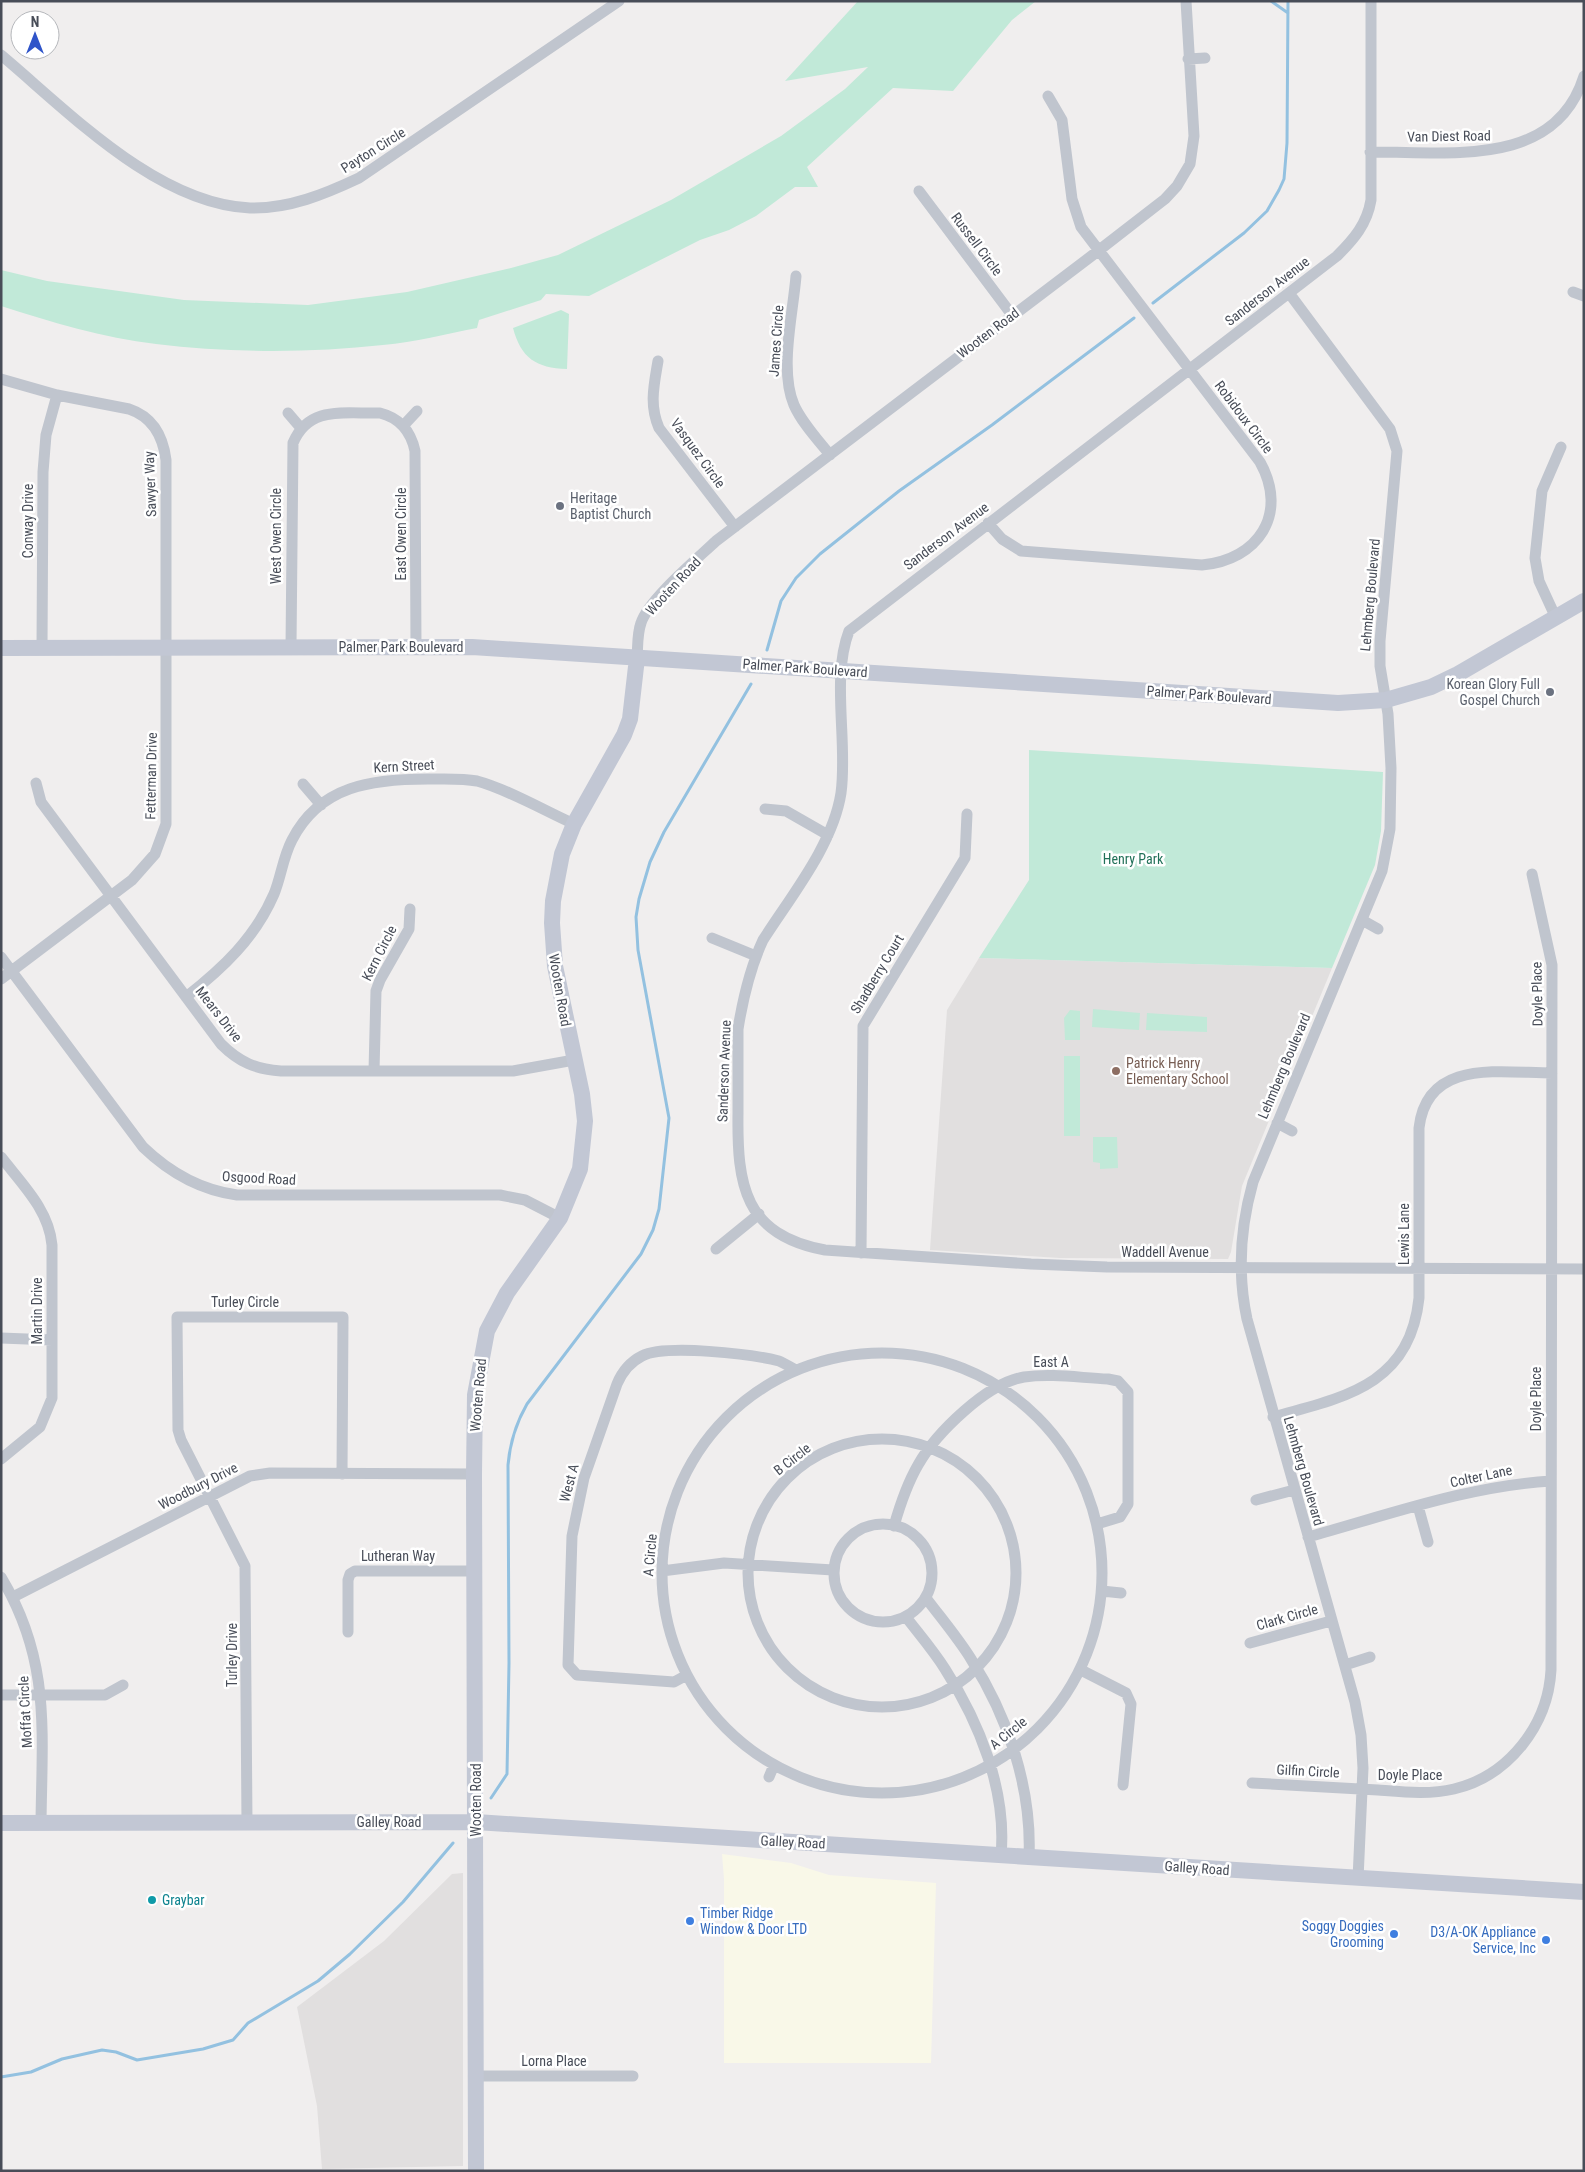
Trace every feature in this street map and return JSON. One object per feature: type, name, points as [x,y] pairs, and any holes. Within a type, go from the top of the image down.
[{"type":"main road","name":"Palmer Park Boulevard","points":[[1,648],[416,646],[493,648],[1316,702],[1386,700],[1417,692],[1458,674],[1584,601]]},
{"type":"main road","name":"Wooten Road","points":[[476,2171],[475,1395],[487,1331],[507,1293],[560,1218],[580,1169],[585,1121],[582,1094],[555,966],[552,923],[557,878],[562,854],[574,824],[624,735],[634,702],[637,658]]},
{"type":"main road","name":"Galley Road","points":[[1,1823],[476,1822],[1584,1892]]},
{"type":"street","name":"Payton Circle","points":[[1,55],[118,152],[155,178],[210,202],[252,208],[297,202],[327,193],[359,178],[619,1]]},
{"type":"street","name":"Wooten Road","points":[[637,658],[640,624],[650,607],[694,561],[735,527],[1165,199],[1183,178],[1190,164],[1194,136],[1186,1]]},
{"type":"street","name":"Sanderson Avenue","points":[[759,1214],[742,1182],[737,1144],[738,1029],[744,996],[756,956],[763,940],[828,835],[840,794],[842,670],[845,640],[854,625],[1337,256],[1361,229],[1371,200],[1371,1]]},
{"type":"street","points":[[1188,59],[1205,58]]},
{"type":"street","name":"Van Diest Road","points":[[1370,152],[1482,151],[1516,145],[1533,138],[1559,119],[1569,107],[1584,76]]},
{"type":"street","name":"Robidoux Circle","points":[[988,522],[1011,546],[1020,551],[1033,554],[1202,565],[1217,563],[1242,554],[1261,534],[1267,523],[1272,499],[1270,486],[1260,462],[1098,251],[1077,218],[1072,199],[1062,120],[1048,96]]},
{"type":"street","name":"Russell Circle","points":[[918,190],[1012,315]]},
{"type":"street","name":"James Circle","points":[[796,276],[788,363],[788,386],[795,407],[830,455]]},
{"type":"street","name":"Lehmberg Boulevard","points":[[1289,293],[1390,428],[1395,439],[1397,463],[1380,647],[1380,666],[1386,700],[1391,768],[1388,846],[1382,871],[1255,1175],[1245,1208],[1240,1268],[1247,1319],[1273,1418],[1359,1719],[1363,1790],[1358,1879]]},
{"type":"street","name":"Vasquez Circle","points":[[658,362],[652,396],[655,418],[659,428],[735,527]]},
{"type":"street","name":"Sawyer Way","points":[[1,379],[57,395],[138,412],[155,427],[162,440],[166,460],[166,647]]},
{"type":"street","name":"Conway Drive","points":[[42,648],[43,472],[46,434],[57,395]]},
{"type":"street","points":[[288,413],[300,427],[317,417],[380,413],[388,415],[404,426],[416,411]]},
{"type":"street","name":"East Owen Circle","points":[[404,426],[413,440],[415,451],[416,646]]},
{"type":"street","name":"West Owen Circle","points":[[291,647],[292,453],[293,443],[300,427]]},
{"type":"street","points":[[1556,618],[1539,581],[1536,558],[1542,491],[1561,447]]},
{"type":"street","name":"Fetterman Drive","points":[[1,979],[111,897],[132,880],[156,854],[166,824],[166,647]]},
{"type":"street","name":"Kern Street","points":[[186,996],[221,970],[257,926],[274,893],[292,840],[307,819],[321,805],[347,789],[374,781],[389,779],[464,780],[487,784],[574,824]]},
{"type":"street","name":"Mears Drive","points":[[36,783],[41,802],[221,1044],[240,1060],[251,1066],[280,1071],[513,1070],[574,1060]]},
{"type":"street","points":[[303,784],[321,805]]},
{"type":"street","points":[[765,809],[786,811],[828,835]]},
{"type":"street","name":"Shadberry Court","points":[[861,1253],[863,1026],[964,858],[967,814]]},
{"type":"street","name":"Doyle Place","points":[[1363,1790],[1421,1793],[1454,1789],[1469,1784],[1486,1776],[1516,1753],[1537,1724],[1545,1706],[1551,1670],[1552,965],[1532,874]]},
{"type":"street","name":"Kern Circle","points":[[374,1070],[376,992],[380,980],[409,929],[410,909]]},
{"type":"street","points":[[1362,920],[1378,929]]},
{"type":"street","points":[[712,938],[756,956]]},
{"type":"street","name":"Osgood Road","points":[[1,956],[143,1147],[156,1159],[187,1180],[221,1193],[237,1195],[514,1196],[560,1218]]},
{"type":"street","name":"Lewis Lane","points":[[1273,1418],[1353,1394],[1369,1385],[1394,1363],[1415,1324],[1419,1298],[1419,1128],[1420,1117],[1430,1097],[1445,1082],[1470,1073],[1552,1074]]},
{"type":"street","points":[[1277,1123],[1292,1131]]},
{"type":"street","name":"Martin Drive","points":[[1,1157],[40,1208],[49,1225],[52,1245],[53,1384],[49,1409],[40,1427],[31,1437],[1,1459]]},
{"type":"street","points":[[716,1249],[759,1214]]},
{"type":"street","name":"Waddell Avenue","points":[[759,1214],[775,1231],[798,1244],[825,1250],[861,1253],[1031,1264],[1240,1268],[1584,1269]]},
{"type":"street","name":"Turley Circle","points":[[210,1496],[178,1430],[177,1316],[343,1317],[342,1474]]},
{"type":"street","points":[[1,1338],[52,1340]]},
{"type":"street","name":"West A","points":[[687,1675],[674,1682],[577,1675],[568,1665],[570,1553],[578,1504],[617,1384],[622,1373],[634,1361],[642,1356],[663,1351],[714,1352],[756,1357],[780,1361],[796,1370]]},
{"type":"street","name":"A Circle","points":[[873,1353],[905,1354],[950,1364],[997,1385],[1032,1413],[1062,1447],[1082,1482],[1097,1524],[1102,1560],[1102,1591],[1095,1631],[1081,1670],[1051,1715],[1013,1751],[990,1766],[964,1778],[934,1787],[907,1792],[847,1791],[819,1784],[774,1765],[756,1754],[728,1730],[705,1703],[687,1675],[668,1628],[662,1571],[666,1531],[673,1503],[685,1475],[701,1448],[719,1425],[767,1385],[796,1370],[852,1355],[873,1353]]},
{"type":"street","name":"East A","points":[[894,1526],[908,1486],[929,1447],[958,1417],[997,1385],[1023,1378],[1048,1376],[1118,1381],[1128,1392],[1128,1504],[1120,1518],[1097,1524]]},
{"type":"street","name":"B Circle","points":[[902,1440],[929,1447],[954,1460],[980,1481],[1003,1514],[1011,1539],[1016,1580],[1012,1607],[999,1638],[977,1669],[956,1686],[919,1702],[880,1706],[845,1701],[809,1684],[780,1660],[762,1632],[752,1604],[748,1564],[758,1525],[770,1501],[786,1480],[807,1463],[835,1448],[863,1441],[902,1440]]},
{"type":"street","name":"Woodbury Drive","points":[[13,1597],[250,1476],[260,1474],[474,1474]]},
{"type":"street","name":"Colter Lane","points":[[1308,1537],[1496,1486],[1551,1481]]},
{"type":"street","points":[[1256,1500],[1294,1490]]},
{"type":"street","name":"Turley Drive","points":[[210,1496],[245,1566],[247,1823]]},
{"type":"street","points":[[1418,1506],[1428,1542]]},
{"type":"street","points":[[873,1525],[894,1526],[911,1533],[928,1552],[932,1571],[931,1583],[926,1598],[914,1612],[906,1617],[881,1623],[858,1617],[842,1601],[835,1586],[833,1570],[839,1549],[857,1532],[873,1525]]},
{"type":"street","points":[[662,1571],[698,1564],[748,1564],[833,1570]]},
{"type":"street","name":"Lutheran Way","points":[[348,1632],[348,1580],[350,1574],[355,1571],[475,1571]]},
{"type":"street","name":"Moffat Circle","points":[[1,1577],[13,1597],[34,1652],[41,1695],[41,1823]]},
{"type":"street","points":[[1102,1591],[1121,1593]]},
{"type":"street","points":[[926,1598],[977,1669],[999,1711],[1023,1785],[1029,1814],[1029,1857]]},
{"type":"street","points":[[906,1617],[956,1686],[975,1727],[990,1766],[1002,1823],[1001,1855]]},
{"type":"street","name":"Clark Circle","points":[[1250,1643],[1331,1620]]},
{"type":"street","points":[[1345,1665],[1370,1658]]},
{"type":"street","points":[[1081,1670],[1126,1693],[1130,1697],[1131,1704],[1123,1785]]},
{"type":"street","points":[[1,1695],[104,1695],[123,1685]]},
{"type":"street","points":[[769,1777],[774,1765]]},
{"type":"street","name":"Gilfin Circle","points":[[1252,1783],[1363,1790]]},
{"type":"street","name":"Lorna Place","points":[[475,2076],[633,2076]]},
{"type":"shaded area","name":"Patrick Henry Elementary School","points":[[979,958],[1332,968],[1242,1186],[1231,1252],[1228,1259],[1060,1258],[930,1250],[947,1010]]},
{"type":"shaded area","points":[[722,1854],[791,1863],[829,1875],[936,1883],[931,2063],[724,2063],[724,1879]]},
{"type":"shaded area","points":[[463,1873],[463,2166],[322,2169],[317,2106],[297,2007],[384,1941],[452,1874]]},
{"type":"green space","points":[[858,1],[1036,1],[1012,20],[953,91],[893,88],[807,167],[818,187],[795,187],[756,216],[729,230],[700,240],[589,296],[546,294],[541,300],[479,320],[477,328],[419,340],[355,348],[298,351],[184,347],[116,338],[77,329],[1,306],[1,270],[47,281],[184,300],[308,305],[407,292],[558,255],[671,200],[781,136],[845,89],[868,67],[785,81]]},
{"type":"green space","points":[[561,310],[569,314],[567,369],[547,366],[531,359],[520,347],[513,328]]},
{"type":"green space","name":"Henry Park","points":[[1029,750],[1383,772],[1381,831],[1375,865],[1332,968],[979,958],[1029,880]]},
{"type":"green space","points":[[1093,1009],[1140,1013],[1139,1030],[1092,1027]]},
{"type":"green space","points":[[1070,1010],[1080,1011],[1080,1040],[1065,1040],[1064,1018]]},
{"type":"green space","points":[[1147,1013],[1207,1017],[1207,1032],[1146,1030]]},
{"type":"green space","points":[[1064,1056],[1080,1056],[1080,1136],[1064,1136]]},
{"type":"green space","points":[[1093,1137],[1117,1137],[1118,1168],[1100,1169],[1100,1163],[1093,1162]]},
{"type":"waterway","points":[[1271,1],[1288,13]]},
{"type":"waterway","points":[[1153,303],[1244,233],[1267,211],[1284,179],[1287,143],[1288,1]]},
{"type":"waterway","points":[[767,650],[781,601],[796,578],[820,554],[899,491],[992,425],[1134,318]]},
{"type":"waterway","points":[[491,1798],[507,1774],[509,1663],[508,1465],[510,1448],[527,1404],[641,1254],[653,1230],[659,1209],[669,1118],[638,950],[636,917],[639,899],[650,862],[664,832],[751,684]]},
{"type":"waterway","points":[[1,2077],[31,2072],[62,2059],[102,2050],[116,2052],[137,2060],[203,2049],[233,2040],[248,2023],[318,1981],[350,1954],[403,1902],[453,1843]]},
{"type":"place","name":"Heritage Baptist Church","points":[[560,506]]},
{"type":"place","name":"Korean Glory Full Gospel Church","points":[[1550,692]]},
{"type":"place","name":"Patrick Henry Elementary School","points":[[1116,1071]]},
{"type":"place","name":"Graybar","points":[[152,1900]]},
{"type":"place","name":"Timber Ridge Window & Door LTD","points":[[690,1921]]},
{"type":"place","name":"Soggy Doggies Grooming","points":[[1394,1934]]},
{"type":"place","name":"D3/A-OK Appliance Service, Inc","points":[[1546,1940]]}]
